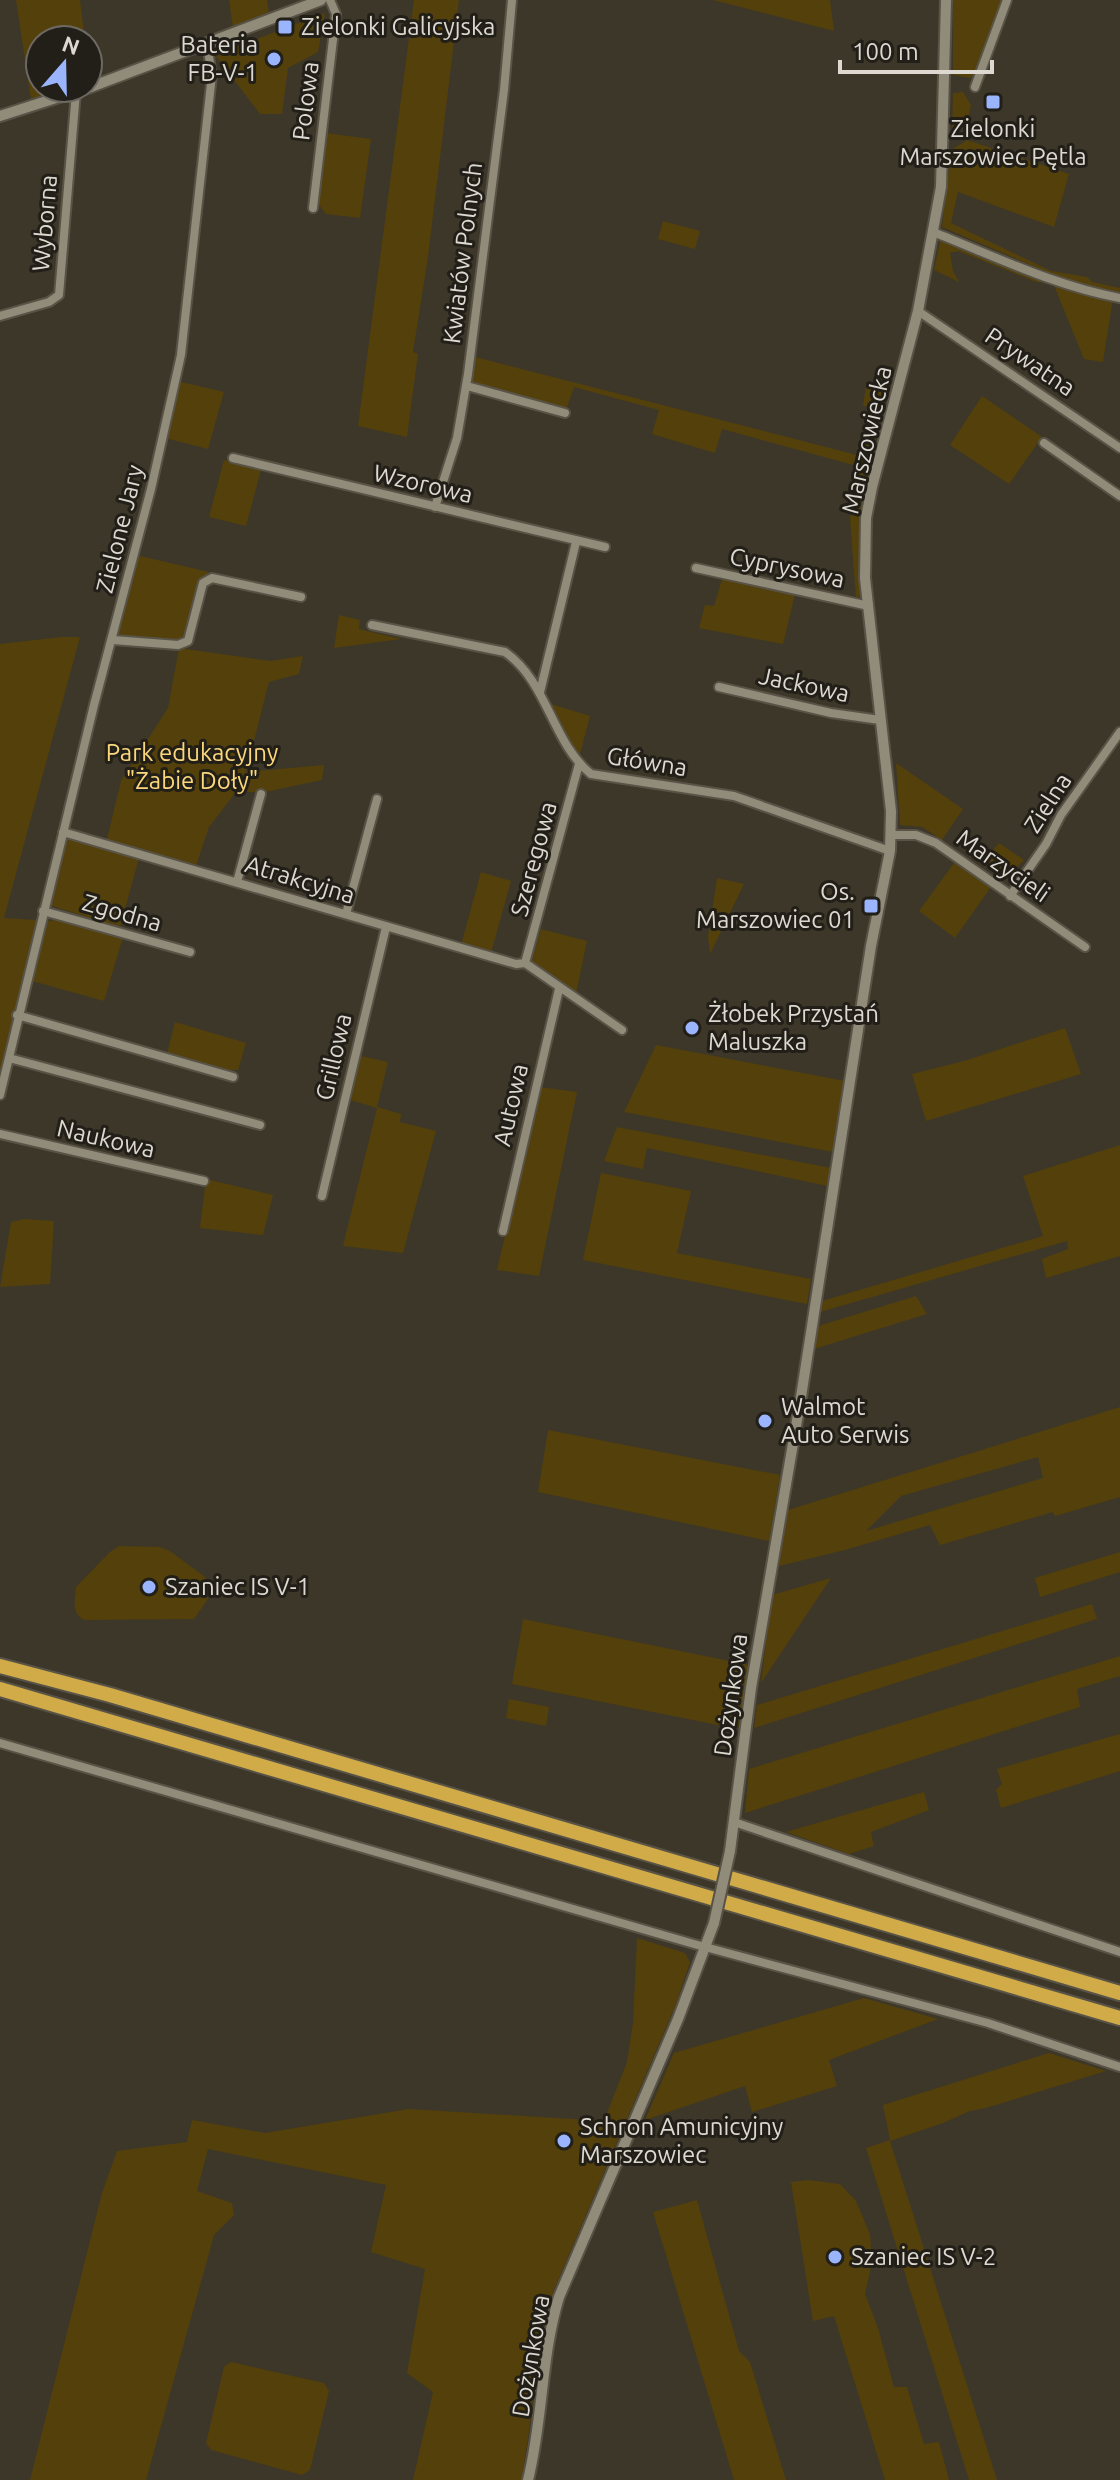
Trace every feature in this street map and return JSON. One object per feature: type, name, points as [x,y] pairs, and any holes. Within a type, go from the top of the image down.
[{"type":"highway","points":[[0,1666],[153,1708],[1120,1993]]},
{"type":"highway","points":[[0,1689],[1120,2018]]},
{"type":"street","points":[[104,82],[321,0]]},
{"type":"street","name":"Polowa","points":[[313,208],[336,14],[330,0]]},
{"type":"street","name":"Kwiatów Polnych","points":[[435,507],[457,438],[467,386],[504,90],[512,0]]},
{"type":"street","name":"Marszowiecka","points":[[882,890],[892,835],[865,578],[866,518],[918,311],[941,187],[946,0]]},
{"type":"street","points":[[975,87],[1007,0]]},
{"type":"street","name":"Zielone Jary","points":[[0,1095],[43,911],[149,499],[181,355],[212,75],[207,45]]},
{"type":"street","points":[[0,116],[37,104]]},
{"type":"street","name":"Wyborna","points":[[0,316],[49,302],[59,295],[82,104]]},
{"type":"street","points":[[933,232],[1047,278],[1120,298]]},
{"type":"street","name":"Prywatna","points":[[918,311],[1120,448]]},
{"type":"street","points":[[467,386],[565,413]]},
{"type":"street","points":[[1044,443],[1120,496]]},
{"type":"street","name":"Wzorowa","points":[[233,458],[605,547]]},
{"type":"street","points":[[540,692],[576,542]]},
{"type":"street","name":"Cyprysowa","points":[[696,568],[869,606]]},
{"type":"street","points":[[113,640],[178,645],[188,641],[203,583],[212,578],[301,597]]},
{"type":"street","name":"Główna","points":[[372,625],[505,652],[522,665],[579,764],[591,774],[734,796],[890,851]]},
{"type":"street","name":"Jackowa","points":[[719,687],[831,713],[880,720]]},
{"type":"street","name":"Zielna","points":[[1010,896],[1046,844],[1061,815],[1120,732]]},
{"type":"street","name":"Szeregowa","points":[[525,963],[579,764]]},
{"type":"street","points":[[237,882],[261,794]]},
{"type":"street","points":[[346,914],[377,799]]},
{"type":"street","name":"Atrakcyjna","points":[[63,832],[516,964],[525,963]]},
{"type":"street","name":"Marzycieli","points":[[892,835],[916,835],[936,843],[1085,947]]},
{"type":"street","name":"Dożynkowa","points":[[528,2480],[539,2426],[549,2338],[559,2297],[678,2019],[714,1923],[730,1851],[751,1688],[882,890]]},
{"type":"street","name":"Zgodna","points":[[43,911],[190,952]]},
{"type":"street","name":"Grillowa","points":[[322,1196],[386,927]]},
{"type":"street","points":[[525,963],[622,1030]]},
{"type":"street","name":"Autowa","points":[[503,1231],[559,989]]},
{"type":"street","points":[[17,1015],[233,1077]]},
{"type":"street","points":[[9,1058],[260,1125]]},
{"type":"street","name":"Naukowa","points":[[0,1134],[204,1181]]},
{"type":"street","points":[[0,1743],[706,1947],[988,2023],[1120,2067]]},
{"type":"street","points":[[734,1822],[1120,1952]]},
{"type":"green space","points":[[16,0],[80,0],[83,24],[24,24],[24,53]]},
{"type":"green space","points":[[229,0],[267,0],[269,14],[233,28]]},
{"type":"green space","points":[[414,0],[459,0],[428,257],[413,352],[418,354],[407,437],[358,426]]},
{"type":"green space","points":[[713,0],[830,0],[834,31]]},
{"type":"green space","points":[[953,0],[1003,0],[977,72],[970,78],[953,75]]},
{"type":"green space","points":[[325,13],[318,52],[288,68],[282,114],[260,114],[215,55]]},
{"type":"green space","points":[[963,92],[971,105],[968,121],[952,134],[953,93]]},
{"type":"green space","points":[[325,133],[371,139],[360,218],[326,214],[316,201]]},
{"type":"green space","points":[[967,140],[1069,174],[1054,227],[958,192],[951,223],[1051,271],[1087,277],[1092,282],[1120,288],[1120,293],[1073,283],[942,227],[951,150]]},
{"type":"green space","points":[[663,221],[700,231],[695,249],[658,239]]},
{"type":"green space","points":[[941,237],[1113,298],[1103,362],[1084,359],[1053,283],[1036,282],[958,251],[950,253],[953,271],[959,282],[934,270]]},
{"type":"green space","points":[[475,357],[861,456],[873,410],[863,405],[867,381],[889,387],[863,490],[859,521],[862,595],[856,598],[850,519],[857,466],[722,429],[715,453],[652,434],[659,410],[574,387],[566,410],[470,382]]},
{"type":"green space","points":[[177,381],[224,392],[208,449],[165,438]]},
{"type":"green space","points":[[982,396],[1042,437],[1009,484],[950,445]]},
{"type":"green space","points":[[224,460],[261,470],[246,526],[209,517]]},
{"type":"green space","points":[[136,555],[209,572],[202,579],[187,627],[177,643],[120,636],[118,631]]},
{"type":"green space","points":[[722,579],[795,594],[783,644],[699,628],[705,605],[714,606]]},
{"type":"green space","points":[[339,615],[360,620],[359,629],[401,639],[334,648]]},
{"type":"green space","points":[[80,637],[4,918],[37,920],[0,1072],[0,644]]},
{"type":"green space","name":"Park edukacyjny \"Żabie Doły\"","points":[[179,648],[270,661],[303,656],[299,674],[269,682],[246,772],[324,765],[322,780],[265,792],[236,792],[209,827],[196,866],[107,839],[121,781],[168,708]]},
{"type":"green space","points":[[551,704],[590,716],[579,758],[553,708]]},
{"type":"green space","points":[[896,763],[963,809],[942,840],[922,827],[900,825]]},
{"type":"green space","points":[[67,837],[139,858],[120,927],[49,905]]},
{"type":"green space","points":[[999,843],[1024,860],[1010,875],[1002,874],[989,863],[991,853]]},
{"type":"green space","points":[[954,863],[991,887],[955,938],[919,911]]},
{"type":"green space","points":[[481,872],[511,881],[491,953],[461,945]]},
{"type":"green space","points":[[717,878],[744,884],[710,954],[708,937]]},
{"type":"green space","points":[[57,920],[123,937],[104,1001],[32,981],[48,921]]},
{"type":"green space","points":[[541,929],[587,941],[576,994],[531,963]]},
{"type":"green space","points":[[175,1022],[246,1043],[238,1070],[225,1070],[167,1054]]},
{"type":"green space","points":[[1065,1028],[1081,1074],[926,1121],[912,1074],[964,1061]]},
{"type":"green space","points":[[656,1045],[845,1081],[833,1152],[624,1112]]},
{"type":"green space","points":[[357,1055],[388,1062],[377,1107],[401,1114],[400,1122],[436,1131],[403,1253],[343,1246],[377,1108],[347,1099]]},
{"type":"green space","points":[[540,1087],[577,1092],[539,1276],[497,1270]]},
{"type":"green space","points":[[617,1127],[831,1168],[828,1186],[647,1148],[643,1169],[604,1161]]},
{"type":"green space","points":[[1120,1145],[1120,1256],[1046,1278],[1042,1259],[1068,1249],[1067,1241],[820,1312],[822,1301],[1043,1236],[1023,1176]]},
{"type":"green space","points":[[601,1173],[691,1191],[677,1253],[811,1279],[807,1304],[583,1260]]},
{"type":"green space","points":[[206,1179],[273,1195],[263,1235],[200,1228]]},
{"type":"green space","points":[[24,1219],[54,1221],[50,1284],[0,1287],[11,1222]]},
{"type":"green space","points":[[916,1296],[927,1314],[814,1349],[818,1326]]},
{"type":"green space","points":[[1120,1407],[1120,1497],[1055,1516],[1053,1512],[940,1545],[930,1525],[779,1566],[788,1510]],"holes":[[[1038,1457],[1043,1478],[866,1531],[901,1496]]]},
{"type":"green space","points":[[548,1430],[780,1475],[769,1541],[538,1492]]},
{"type":"green space","points":[[119,1546],[160,1547],[205,1577],[210,1591],[208,1599],[194,1619],[84,1620],[80,1617],[75,1606],[76,1587]]},
{"type":"green space","points":[[1120,1552],[1120,1572],[1040,1597],[1035,1578]]},
{"type":"green space","points":[[831,1578],[761,1683],[772,1595]]},
{"type":"green space","points":[[1092,1604],[1097,1619],[754,1728],[757,1705]]},
{"type":"green space","points":[[523,1619],[749,1665],[738,1729],[512,1684]]},
{"type":"green space","points":[[1120,1656],[1120,1676],[1077,1689],[1080,1707],[745,1813],[749,1769]]},
{"type":"green space","points":[[509,1699],[549,1707],[546,1726],[506,1718]]},
{"type":"green space","points":[[1120,1734],[1120,1771],[1001,1808],[996,1790],[1002,1784],[997,1769]]},
{"type":"green space","points":[[924,1792],[929,1810],[871,1832],[874,1846],[849,1854],[786,1832]]},
{"type":"green space","points":[[637,1938],[685,1953],[690,1962],[676,2004],[553,2292],[542,2338],[521,2480],[413,2480],[433,2392],[407,2373],[425,2269],[371,2252],[386,2185],[208,2149],[197,2191],[232,2203],[234,2215],[214,2235],[146,2480],[30,2480],[102,2193],[117,2151],[187,2142],[192,2120],[265,2133],[409,2109],[604,2121],[627,2062],[633,2023]]},
{"type":"green space","points":[[864,1998],[938,2019],[829,2060],[837,2086],[752,2112],[745,2086],[645,2120],[674,2053]]},
{"type":"green space","points":[[1049,2053],[1106,2071],[970,2111],[890,2141],[997,2480],[969,2480],[866,2148],[890,2140],[883,2105]]},
{"type":"green space","points":[[808,2180],[840,2184],[856,2201],[870,2234],[872,2262],[865,2294],[894,2387],[907,2387],[924,2444],[939,2442],[949,2480],[885,2480],[834,2316],[813,2321],[791,2182]]},
{"type":"green space","points":[[697,2200],[739,2351],[750,2362],[786,2480],[734,2480],[653,2212]]},
{"type":"green space","points":[[231,2362],[324,2383],[329,2391],[310,2470],[302,2475],[211,2450],[206,2443],[224,2367]]},
{"type":"place","name":"Zielonki Galicyjska","points":[[285,27]]},
{"type":"place","name":"Bateria FB-V-1","points":[[274,59]]},
{"type":"place","name":"Zielonki Marszowiec Pętla","points":[[993,102]]},
{"type":"place","name":"Os. Marszowiec 01","points":[[871,906]]},
{"type":"place","name":"Żłobek Przystań Maluszka","points":[[692,1028]]},
{"type":"place","name":"Walmot Auto Serwis","points":[[765,1421]]},
{"type":"place","name":"Szaniec IS V-1","points":[[149,1587]]},
{"type":"place","name":"Schron Amunicyjny Marszowiec","points":[[564,2141]]},
{"type":"place","name":"Szaniec IS V-2","points":[[835,2257]]}]
